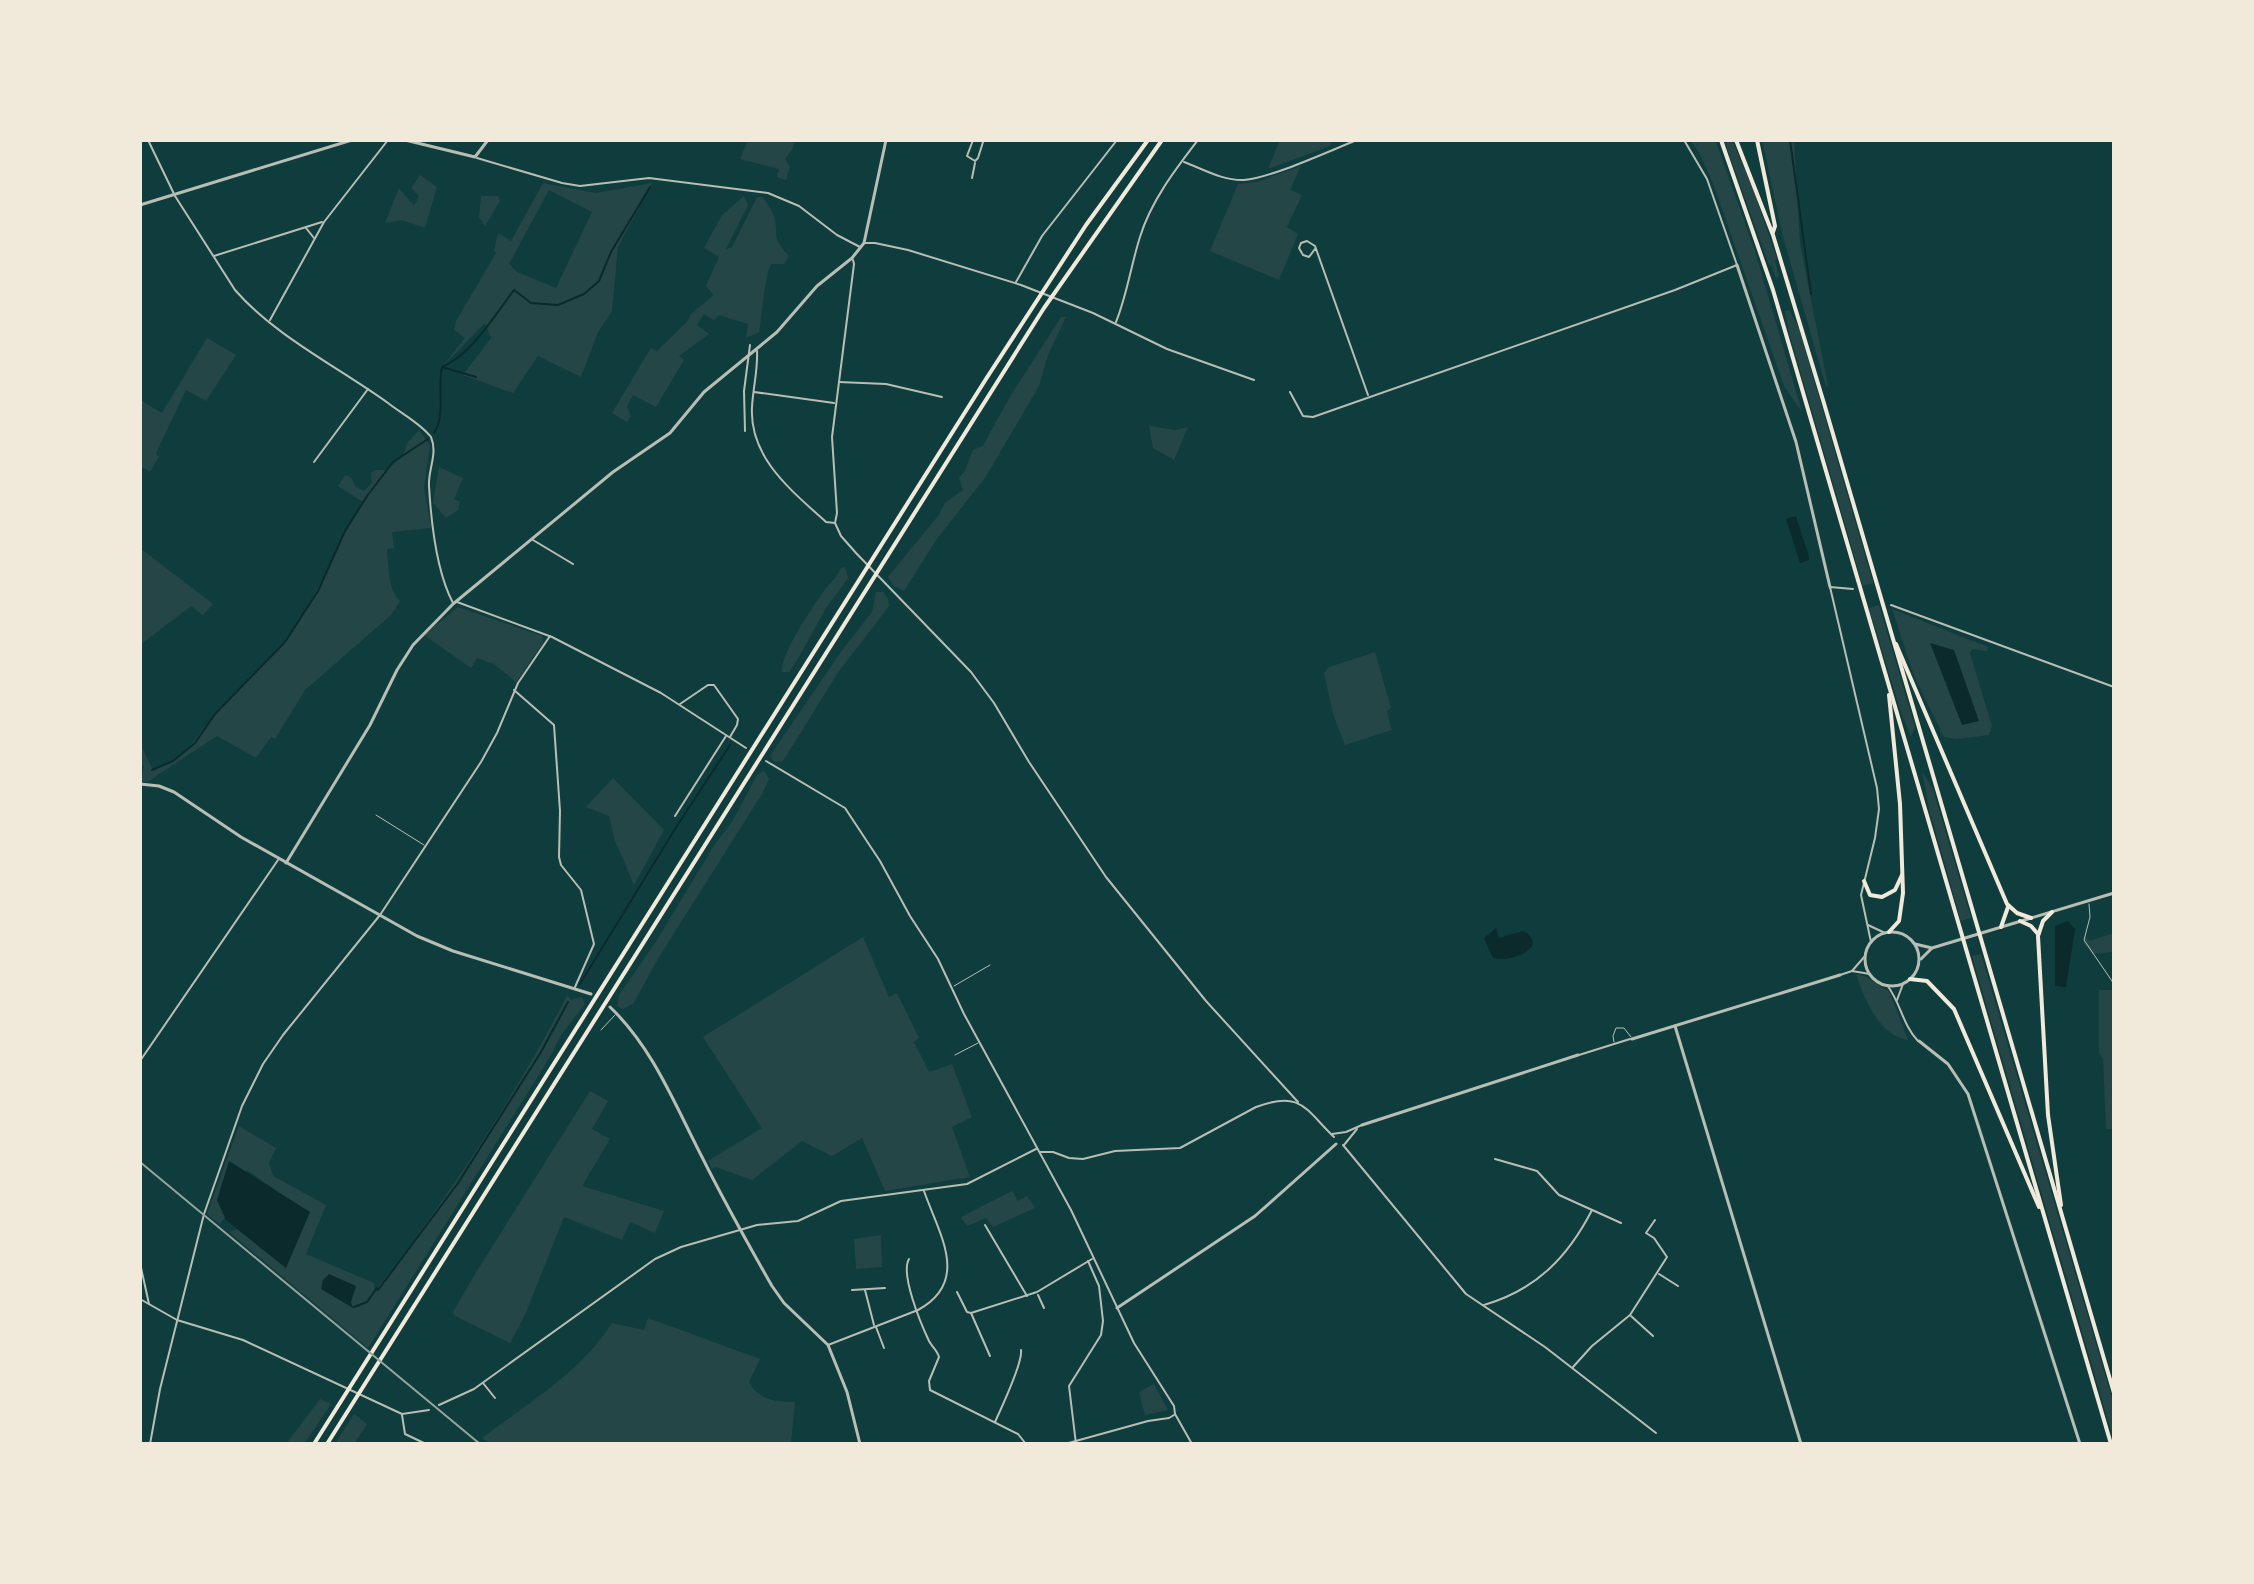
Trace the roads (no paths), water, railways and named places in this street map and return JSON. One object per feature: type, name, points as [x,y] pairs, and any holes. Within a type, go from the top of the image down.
[{"type":"highway","points":[[314,1444],[986,379],[1086,225],[1148,140]]},
{"type":"highway","points":[[327,1444],[1044,308],[1162,140]]},
{"type":"highway","points":[[1721,140],[1773,290],[2111,1444]]},
{"type":"highway","points":[[1736,140],[1773,235],[2114,1393]]},
{"type":"highway","points":[[1757,140],[1775,226],[1773,235]]},
{"type":"highway","points":[[1893,638],[2007,904],[2017,913],[2031,918]]},
{"type":"highway","points":[[1887,933],[1897,926],[1900,918],[1903,873],[1890,689]]},
{"type":"highway","points":[[1864,881],[1870,895],[1882,897],[1895,890],[1903,873]]},
{"type":"highway","points":[[2001,927],[2007,904]]},
{"type":"highway","points":[[2052,912],[2043,921],[2038,936],[2048,1115],[2061,1212]]},
{"type":"highway","points":[[2020,921],[2031,926],[2038,936]]},
{"type":"highway","points":[[1910,979],[1927,981],[1954,1009],[2035,1201],[2043,1212]]},
{"type":"street","points":[[148,140],[175,196],[235,290],[269,321],[427,432],[434,444],[429,484],[445,585],[455,603],[550,636],[661,693],[746,748]]},
{"type":"street","points":[[140,205],[352,140]]},
{"type":"street","points":[[269,321],[324,222],[388,140]]},
{"type":"street","points":[[405,140],[580,186],[649,178],[768,193],[799,206],[837,235],[862,245],[875,243],[908,250],[1024,287],[1069,303],[1167,349],[1254,380]]},
{"type":"street","points":[[475,157],[488,140]]},
{"type":"street","points":[[286,863],[370,725],[413,645],[455,603],[579,500],[627,461],[670,433],[704,392],[757,350],[830,274],[852,258],[862,245],[886,140]]},
{"type":"street","points":[[973,140],[967,156],[975,161]]},
{"type":"street","points":[[972,178],[981,141],[988,140]]},
{"type":"street","points":[[1015,284],[1042,236],[1117,140]]},
{"type":"street","points":[[1115,323],[1140,235],[1160,192],[1198,140]]},
{"type":"street","points":[[1182,161],[1221,177],[1243,180],[1267,175],[1357,140]]},
{"type":"street","points":[[1684,140],[1707,179],[1796,442],[1877,788],[1879,809],[1873,855],[1861,899],[1871,942],[1865,956],[1852,971]]},
{"type":"street","points":[[213,257],[324,222]]},
{"type":"street","points":[[305,227],[314,238]]},
{"type":"street","points":[[1315,249],[1368,396]]},
{"type":"street","points":[[852,258],[854,264],[832,437],[835,523],[841,536],[971,672],[1106,877],[1206,1001],[1298,1102],[1307,1107],[1333,1135],[1336,1144]]},
{"type":"street","points":[[1290,392],[1303,416],[1313,417],[1737,265]]},
{"type":"street","points":[[745,431],[750,345]]},
{"type":"street","points":[[757,350],[752,422],[758,443],[769,465],[784,484],[826,522],[835,523]]},
{"type":"street","points":[[838,382],[886,384],[942,397]]},
{"type":"street","points":[[314,462],[368,389]]},
{"type":"street","points":[[754,392],[836,403]]},
{"type":"street","points":[[533,540],[573,564]]},
{"type":"street","points":[[1830,587],[1853,589]]},
{"type":"street","points":[[1891,605],[2114,687]]},
{"type":"street","points":[[150,1444],[160,1389],[213,1185],[242,1106],[261,1068],[283,1035],[380,915],[488,751],[514,690],[550,636]]},
{"type":"street","points":[[675,816],[737,725],[738,719],[714,685],[708,685],[679,705]]},
{"type":"street","points":[[514,690],[554,725],[560,811],[559,857],[561,865],[581,890],[594,944],[575,988]]},
{"type":"street","points":[[766,761],[839,804],[853,818],[880,861],[910,916],[931,945],[1071,1210],[1134,1343],[1174,1406],[1175,1414],[1192,1444]]},
{"type":"street","points":[[140,784],[159,786],[174,792],[279,859],[438,945],[591,994]]},
{"type":"street","points":[[140,1061],[279,859]]},
{"type":"street","points":[[1867,924],[1887,933],[1904,935],[1915,944],[1932,948],[2114,893]]},
{"type":"street","points":[[1871,942],[1887,933]]},
{"type":"street","points":[[1915,944],[1919,963]]},
{"type":"street","points":[[1887,985],[1903,984],[1910,979],[1932,948]]},
{"type":"street","points":[[1865,956],[1870,974]]},
{"type":"street","points":[[1333,1135],[1578,1055],[1852,971],[1870,974],[1887,985],[1904,1023],[1919,1041],[1948,1064],[1968,1094],[2080,1444]]},
{"type":"street","points":[[1896,1001],[1903,984]]},
{"type":"street","points":[[610,1007],[631,1026],[662,1077],[741,1231],[784,1303],[828,1345],[847,1392],[860,1444]]},
{"type":"street","points":[[1675,1026],[1801,1444]]},
{"type":"street","points":[[439,1405],[483,1383],[655,1259],[681,1247],[766,1224],[798,1221],[841,1201],[967,1184],[1038,1151],[1083,1159],[1115,1151],[1180,1148],[1256,1107],[1270,1102],[1298,1102]]},
{"type":"street","points":[[1343,1145],[1362,1125]]},
{"type":"street","points":[[1346,1132],[1349,1137]]},
{"type":"street","points":[[1117,1308],[1255,1216],[1336,1144],[1343,1145],[1454,1282],[1656,1433]]},
{"type":"street","points":[[1495,1159],[1537,1171],[1559,1195],[1621,1223]]},
{"type":"street","points":[[828,1345],[918,1310],[944,1288],[948,1272],[947,1256],[923,1190]]},
{"type":"street","points":[[1483,1305],[1501,1300],[1544,1274],[1565,1255],[1592,1210]]},
{"type":"street","points":[[1572,1368],[1592,1346],[1630,1315],[1667,1257],[1654,1238],[1646,1233],[1655,1220]]},
{"type":"street","points":[[985,1225],[1027,1296]]},
{"type":"street","points":[[971,1313],[1037,1292],[1093,1258]]},
{"type":"street","points":[[909,1259],[905,1264],[907,1279],[930,1344],[937,1351],[939,1360],[929,1381],[930,1390],[1018,1434],[1026,1444]]},
{"type":"street","points":[[1076,1442],[1069,1386],[1101,1335],[1103,1321],[1100,1291],[1088,1261]]},
{"type":"street","points":[[140,1263],[149,1304]]},
{"type":"street","points":[[1657,1272],[1678,1286]]},
{"type":"street","points":[[852,1290],[885,1288]]},
{"type":"street","points":[[865,1290],[884,1348]]},
{"type":"street","points":[[957,1292],[967,1312],[971,1313],[990,1356]]},
{"type":"street","points":[[1037,1292],[1044,1308]]},
{"type":"street","points":[[140,1299],[177,1320],[243,1340],[402,1414],[429,1410]]},
{"type":"street","points":[[1630,1315],[1653,1336]]},
{"type":"street","points":[[995,1422],[1009,1395],[1010,1384],[1022,1356],[1021,1350]]},
{"type":"street","points":[[483,1383],[495,1398]]},
{"type":"street","points":[[402,1414],[405,1434],[426,1444]]},
{"type":"street","points":[[1065,1444],[1175,1414]]},
{"type":"lane","points":[[376,815],[424,845]]},
{"type":"lane","points":[[2089,901],[2090,917],[2084,940],[2114,984]]},
{"type":"lane","points":[[952,987],[990,965]]},
{"type":"lane","points":[[601,1030],[616,1013]]},
{"type":"lane","points":[[1615,1044],[1613,1036],[1616,1028],[1624,1028],[1632,1039]]},
{"type":"lane","points":[[955,1055],[980,1042]]},
{"type":"waterway","points":[[1790,140],[1811,294]]},
{"type":"waterway","points":[[434,433],[440,418],[442,367],[473,344],[514,290],[531,303],[558,305],[584,294],[599,281],[611,252],[650,187]]},
{"type":"waterway","points":[[442,367],[476,377]]},
{"type":"waterway","points":[[152,770],[173,761],[195,743],[215,714],[285,642],[318,591],[345,531],[367,496],[393,462],[428,439]]},
{"type":"waterway","points":[[580,984],[730,745]]},
{"type":"waterway","points":[[354,1307],[367,1302],[378,1290],[458,1183],[541,1052],[568,1002]]},
{"type":"railway","points":[[140,1162],[480,1444]]}]
